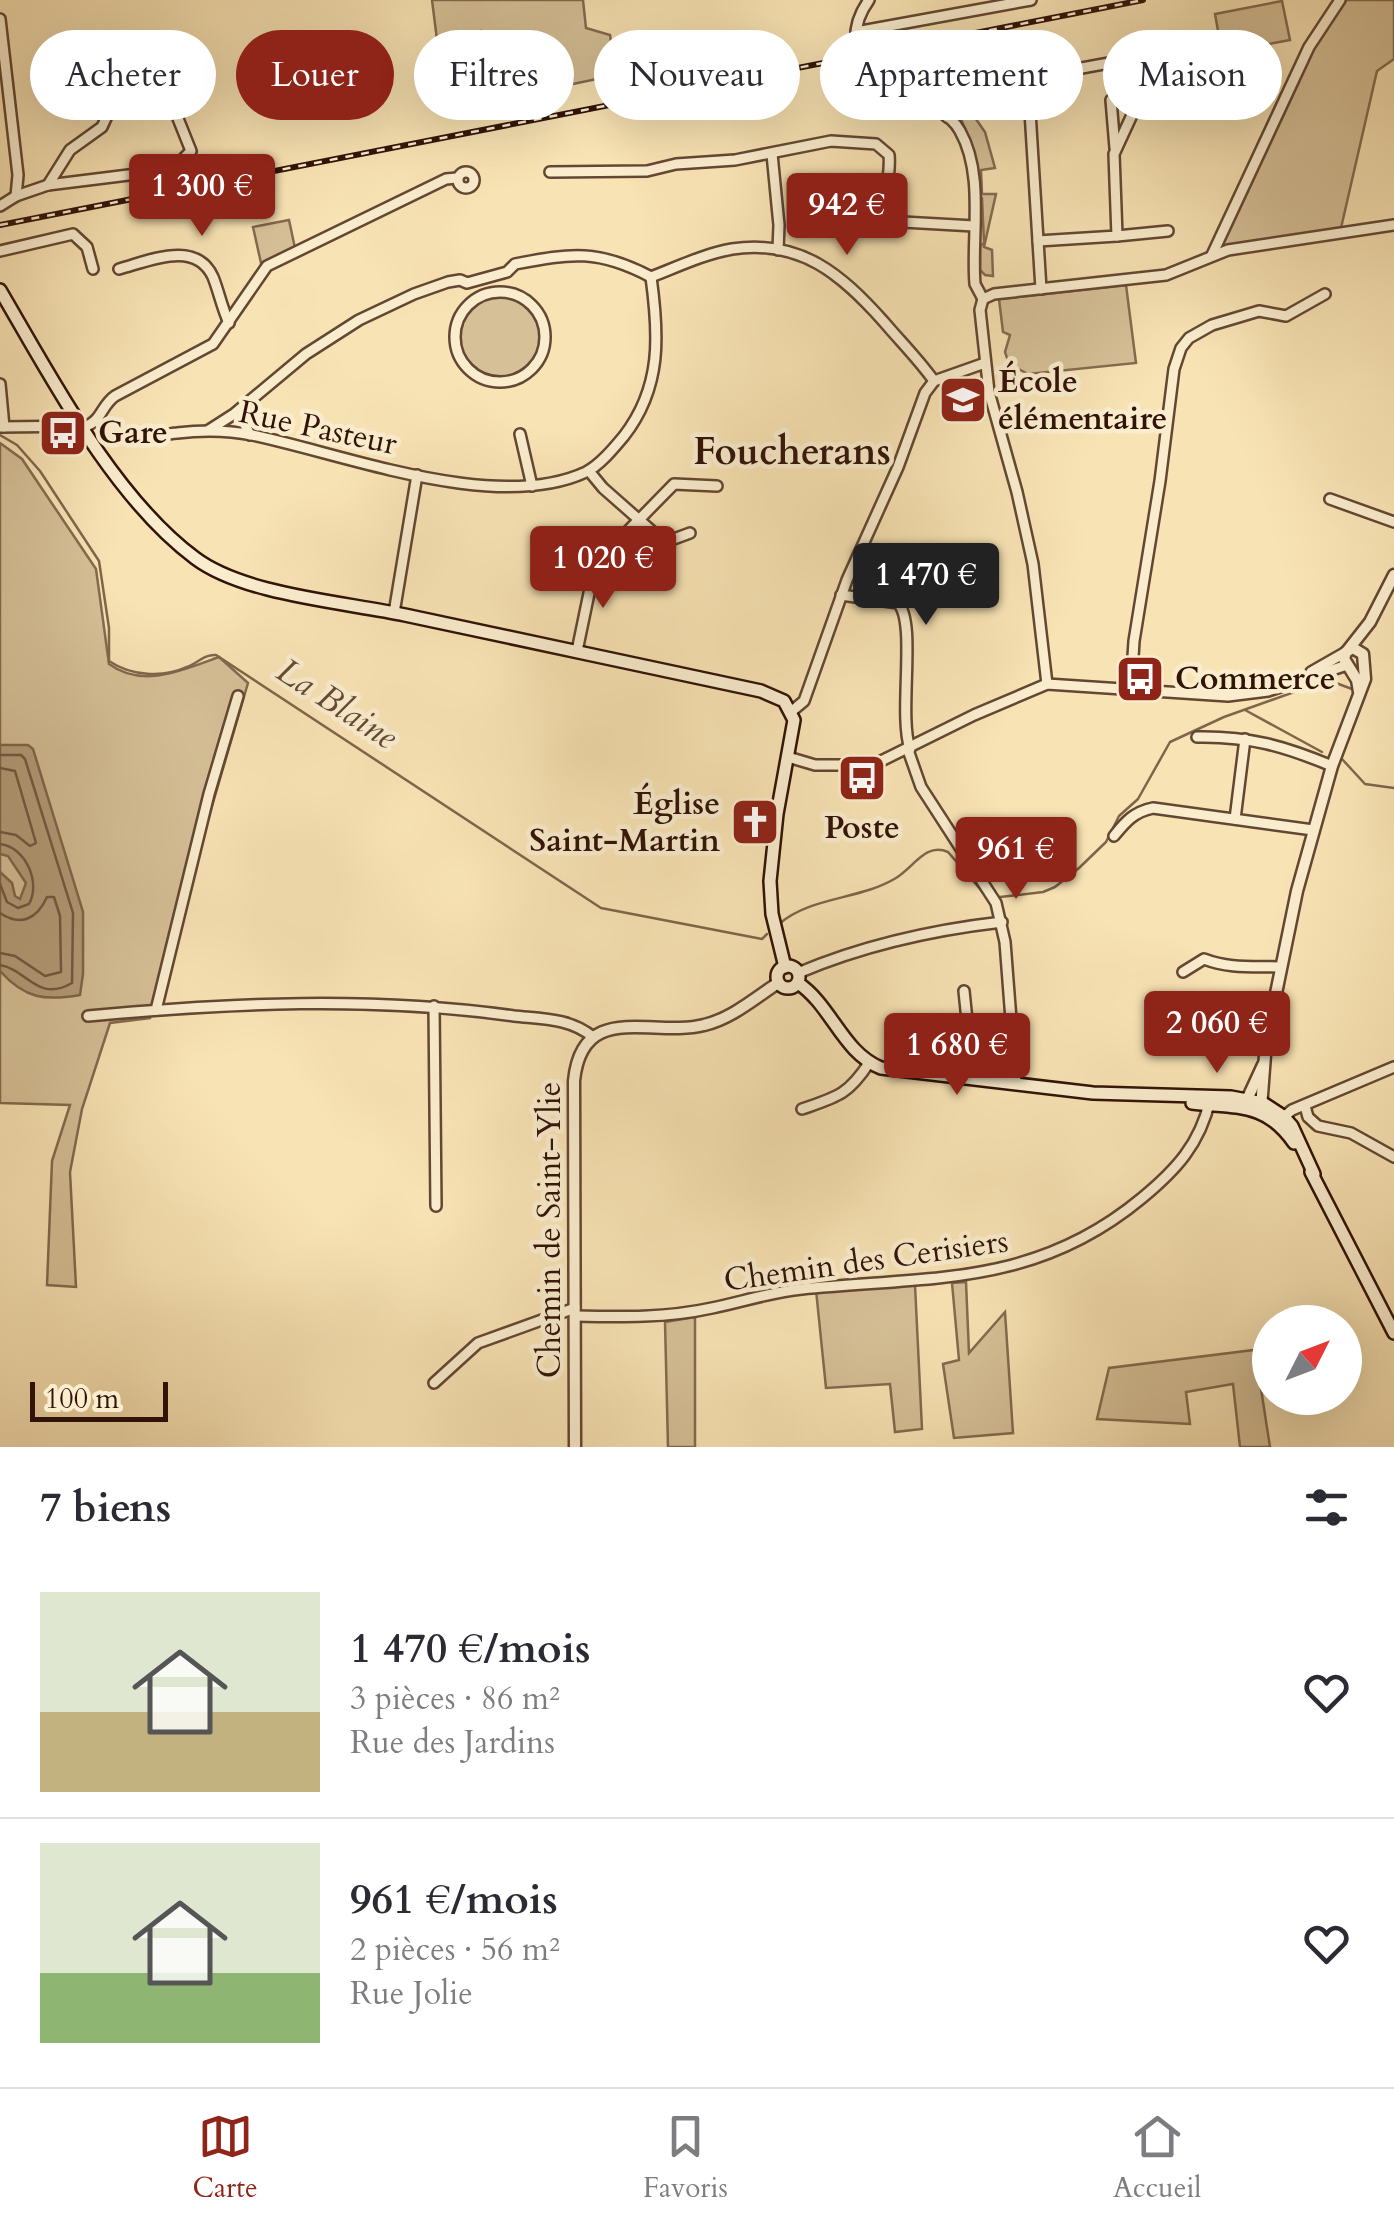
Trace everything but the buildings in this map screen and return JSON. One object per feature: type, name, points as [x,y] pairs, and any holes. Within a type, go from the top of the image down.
[{"type":"main road","points":[[0,290],[80,425],[112,470],[166,531],[208,566],[255,584],[761,691],[784,702],[792,711],[794,731],[777,814],[770,881],[772,914],[785,966]]},
{"type":"main road","points":[[798,978],[788,989],[778,984],[778,972],[791,966],[851,1047],[881,1068],[1093,1093],[1262,1107],[1281,1119],[1314,1174],[1394,1333]]},
{"type":"street","points":[[856,30],[858,17],[869,0]]},
{"type":"street","points":[[867,30],[1030,0]]},
{"type":"street","points":[[1212,254],[1310,48],[1340,0]]},
{"type":"street","points":[[0,19],[17,161],[16,196]]},
{"type":"street","points":[[1083,69],[1136,58],[1145,61],[1149,78],[1115,151]]},
{"type":"street","points":[[48,185],[70,150],[102,128],[105,120]]},
{"type":"street","points":[[170,172],[191,152],[178,120]]},
{"type":"street","points":[[951,120],[968,149],[975,284],[983,299]]},
{"type":"street","points":[[1030,120],[1041,289]]},
{"type":"street","points":[[1113,120],[1117,236]]},
{"type":"street","points":[[550,172],[647,171],[676,164],[772,154],[832,141],[876,144],[888,154],[887,207],[895,218],[974,226]]},
{"type":"street","points":[[772,154],[780,226],[778,250]]},
{"type":"street","points":[[0,206],[48,185],[241,161]]},
{"type":"street","points":[[0,384],[2,427],[97,422],[110,400],[205,350],[229,323],[267,266],[446,179],[457,178]]},
{"type":"street","points":[[1047,684],[1042,620],[1030,550],[984,363],[980,306],[983,299],[994,294],[1174,273],[1212,254],[1394,225]]},
{"type":"street","points":[[1038,241],[1168,231]]},
{"type":"street","points":[[0,250],[73,234],[87,246],[93,269]]},
{"type":"street","points":[[210,430],[306,354],[359,320],[414,294],[448,282],[467,282],[507,272],[515,264],[588,255],[623,262],[651,277],[722,251],[750,248],[778,250],[814,261],[847,283],[934,381]]},
{"type":"street","points":[[119,269],[172,255],[191,255],[212,274],[229,323]]},
{"type":"street","points":[[467,282],[464,308],[454,334],[461,362],[482,379],[510,381],[532,368],[545,338],[538,314],[516,295],[508,284],[507,272]]},
{"type":"street","points":[[651,277],[658,329],[650,388],[629,428],[589,471],[638,520],[656,531],[663,543]]},
{"type":"street","points":[[464,308],[491,292],[516,295]]},
{"type":"street","points":[[1131,688],[1134,641],[1174,369],[1182,348],[1212,325],[1259,311],[1286,316],[1325,294]]},
{"type":"street","points":[[792,711],[804,701],[841,595],[898,468],[925,393],[934,381],[984,363]]},
{"type":"street","points":[[244,405],[243,421],[250,435]]},
{"type":"street","name":"Rue Pasteur","points":[[97,422],[138,438],[210,430],[250,435],[417,475],[494,485],[532,486],[559,482],[589,471]]},
{"type":"street","points":[[520,434],[532,486]]},
{"type":"street","points":[[394,612],[417,475]]},
{"type":"street","points":[[576,651],[590,582],[605,558],[674,484],[718,486]]},
{"type":"street","points":[[1330,500],[1394,522]]},
{"type":"street","points":[[605,558],[628,552],[653,552],[663,543],[690,533]]},
{"type":"street","points":[[1358,692],[1357,680],[1344,659],[1370,622],[1394,575]]},
{"type":"street","points":[[841,595],[898,603],[904,610],[904,713],[909,749],[921,788],[991,890],[1002,922],[1016,1084]]},
{"type":"street","points":[[1262,1107],[1262,1064],[1281,967],[1312,830],[1365,679],[1363,659],[1370,622]]},
{"type":"street","points":[[788,757],[815,765],[866,766],[1047,684],[1228,696],[1268,692],[1347,651],[1358,649],[1363,659]]},
{"type":"street","points":[[1305,676],[1348,666],[1356,668],[1363,659]]},
{"type":"street","points":[[156,1010],[209,794],[238,696]]},
{"type":"street","points":[[1196,737],[1284,746],[1332,766]]},
{"type":"street","points":[[1235,819],[1245,739]]},
{"type":"street","points":[[1114,836],[1126,820],[1153,808],[1312,830]]},
{"type":"street","points":[[798,978],[916,934],[1002,922]]},
{"type":"street","points":[[1183,972],[1204,959],[1243,968],[1281,967]]},
{"type":"street","points":[[88,1016],[236,1005],[434,1006],[566,1022],[593,1037],[615,1028],[693,1027],[712,1023],[778,984]]},
{"type":"street","points":[[964,991],[964,1078]]},
{"type":"street","points":[[434,1006],[436,1206]]},
{"type":"street","name":"Chemin de Saint-Ylie","points":[[575,1447],[574,1080],[580,1054],[593,1037]]},
{"type":"street","points":[[802,1108],[842,1096],[869,1063]]},
{"type":"street","points":[[1245,1103],[1262,1064]]},
{"type":"street","points":[[1281,1119],[1394,1067]]},
{"type":"street","name":"Chemin des Cerisiers","points":[[434,1383],[478,1344],[575,1312],[664,1315],[781,1292],[953,1278],[1053,1254],[1120,1216],[1161,1182],[1190,1150],[1209,1101]]},
{"type":"street","points":[[1305,1106],[1312,1122],[1351,1133],[1394,1157]]},
{"type":"shaded area","points":[[432,0],[583,0],[586,28],[594,30],[594,80],[574,84],[574,30],[436,30]]},
{"type":"shaded area","points":[[1341,0],[1394,0],[1394,59],[1377,71],[1341,228],[1221,246],[1282,120],[1310,54]]},
{"type":"shaded area","points":[[1282,1],[1290,40],[1282,42],[1282,30],[1218,30],[1215,14]]},
{"type":"shaded area","points":[[961,120],[977,120],[985,132],[995,168],[981,170],[982,194],[996,194],[984,247],[992,250],[993,276],[980,270],[980,246],[984,243],[982,198],[978,194],[974,151]]},
{"type":"shaded area","points":[[289,220],[295,248],[261,263],[253,227]]},
{"type":"shaded area","points":[[1126,285],[1136,363],[1028,374],[1009,364],[1005,352],[1010,335],[1003,332],[999,299]]},
{"type":"shaded area","points":[[500,295],[516,298],[530,307],[539,321],[539,353],[530,367],[516,376],[500,379],[484,376],[470,367],[461,353],[458,337],[461,321],[470,307],[484,298]]},
{"type":"shaded area","points":[[0,443],[22,459],[96,569],[109,664],[135,675],[149,676],[177,672],[219,657],[248,683],[150,1018],[110,1023],[82,1109],[70,1172],[76,1287],[47,1285],[52,1161],[70,1105],[0,1103]]},
{"type":"shaded area","points":[[966,1282],[969,1353],[1005,1312],[1013,1433],[954,1438],[943,1364],[959,1360],[952,1283]]},
{"type":"shaded area","points":[[915,1285],[922,1429],[895,1432],[890,1384],[826,1388],[816,1290]]},
{"type":"shaded area","points":[[695,1317],[695,1447],[668,1447],[665,1322]]},
{"type":"shaded area","points":[[1252,1350],[1252,1415],[1265,1415],[1270,1447],[1240,1447],[1233,1384],[1186,1392],[1190,1424],[1097,1419],[1109,1368]]},
{"type":"water","points":[[0,745],[28,745],[33,749],[83,912],[80,995],[36,996],[0,971],[0,872],[12,883],[15,896],[20,899],[26,883],[8,856],[0,854]]},
{"type":"waterway","name":"La Blaine","points":[[0,435],[17,445],[40,471],[99,561],[109,628],[109,661],[127,670],[158,674],[178,671],[216,655],[601,908],[762,939],[767,934]]},
{"type":"waterway","name":"La Blaine","points":[[1000,897],[1043,892],[1079,868],[1106,842],[1119,816],[1138,799],[1170,742],[1224,717],[1328,680],[1352,689]]},
{"type":"waterway","name":"La Blaine","points":[[1245,710],[1322,752]]},
{"type":"waterway","name":"La Blaine","points":[[1342,759],[1365,784],[1394,788]]},
{"type":"waterway","name":"La Blaine","points":[[779,924],[806,908],[882,885],[933,850],[948,852],[987,897]]},
{"type":"railway","points":[[0,225],[1143,0]]},
{"type":"place","name":"École élémentaire","points":[[963,400]]},
{"type":"place","name":"Gare","points":[[63,433]]},
{"type":"place","name":"Commerce","points":[[1140,679]]},
{"type":"place","name":"Poste","points":[[862,778]]},
{"type":"place","name":"Église Saint-Martin","points":[[755,822]]},
{"type":"district","name":"Foucherans","points":[[792,452]]}]
